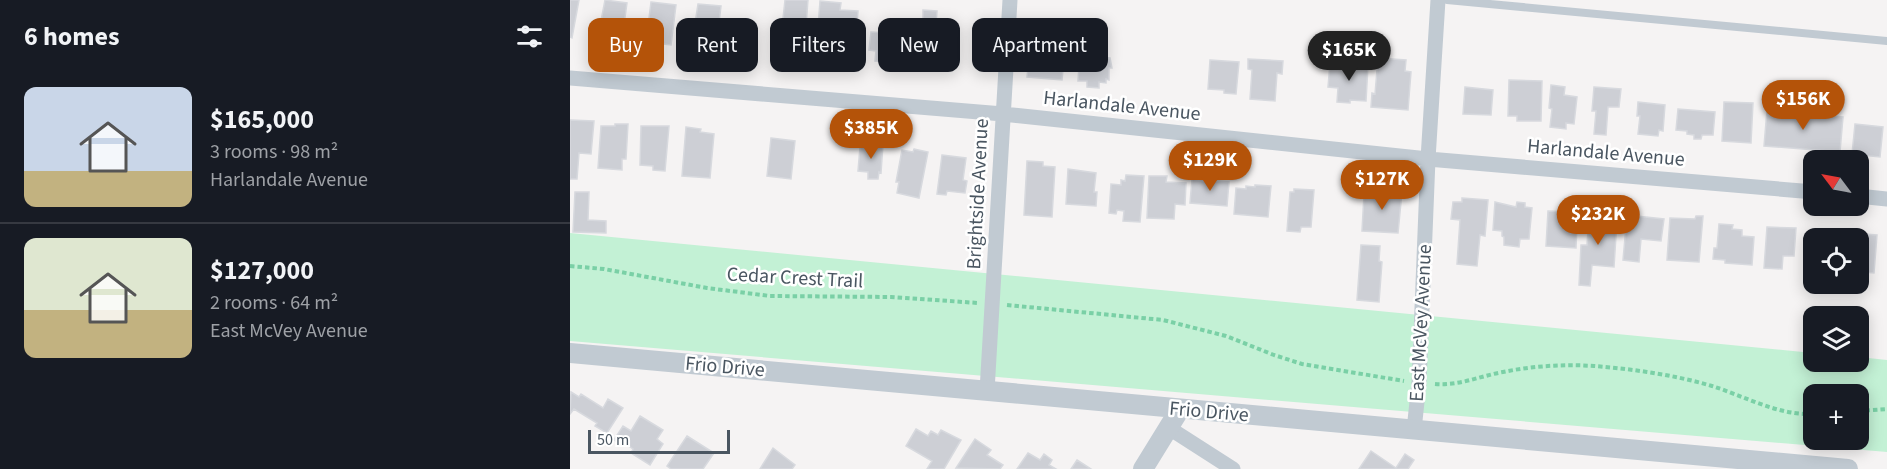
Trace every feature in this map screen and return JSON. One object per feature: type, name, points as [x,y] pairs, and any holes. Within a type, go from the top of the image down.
[{"type":"street","name":"Brightside Avenue","points":[[987,391],[994,304],[1010,0]]},
{"type":"street","name":"East McVey Avenue","points":[[1414,430],[1419,382],[1428,159],[1438,0]]},
{"type":"street","name":"Harlandale Avenue","points":[[570,78],[1003,114],[1428,159],[1803,191]]},
{"type":"street","points":[[1869,197],[1887,199]]},
{"type":"street","name":"Frio Drive","points":[[570,353],[1848,469]]},
{"type":"street","points":[[1143,469],[1180,409]]},
{"type":"street","points":[[1169,428],[1233,469]]},
{"type":"lane","points":[[1447,0],[1887,41]]},
{"type":"path","name":"Cedar Crest Trail","points":[[570,266],[656,277],[707,288],[770,296],[891,297],[984,303]]},
{"type":"path","points":[[1002,305],[1173,322],[1226,336],[1302,364],[1407,381]]},
{"type":"path","points":[[1428,383],[1462,383],[1522,368],[1594,366],[1685,380],[1786,411],[1803,413]]},
{"type":"path","points":[[1869,410],[1887,409]]},
{"type":"green space","points":[[570,233],[1803,352],[1803,372],[1869,372],[1869,358],[1887,360],[1887,452],[1863,450],[1869,450],[1869,384],[1803,384],[1803,445],[570,341]]},
{"type":"building","points":[[570,0],[579,0],[572,38],[570,37]]},
{"type":"building","points":[[605,0],[627,3],[625,18],[602,18]]},
{"type":"building","points":[[785,0],[808,0],[807,18],[783,18]]},
{"type":"building","points":[[820,1],[841,3],[840,10],[858,11],[857,18],[819,18]]},
{"type":"building","points":[[651,2],[676,5],[671,45],[664,44],[664,18],[649,18]]},
{"type":"building","points":[[698,4],[721,6],[720,18],[696,18]]},
{"type":"building","points":[[923,10],[937,11],[936,18],[923,18]]},
{"type":"building","points":[[871,32],[878,32],[878,61],[875,61],[876,51],[869,50]]},
{"type":"building","points":[[1108,58],[1110,58],[1112,68],[1109,68],[1109,80],[1106,79],[1106,83],[1099,82],[1099,88],[1087,87],[1087,81],[1078,81],[1079,72],[1108,72]]},
{"type":"building","points":[[1378,58],[1406,60],[1405,71],[1411,72],[1408,110],[1371,107],[1372,93],[1375,94]]},
{"type":"building","points":[[1248,59],[1283,61],[1282,74],[1277,73],[1275,101],[1250,99],[1252,70],[1248,69]]},
{"type":"building","points":[[1210,60],[1239,62],[1236,94],[1224,93],[1224,90],[1208,89]]},
{"type":"building","points":[[1330,63],[1368,66],[1366,101],[1337,102],[1338,88],[1328,87]]},
{"type":"building","points":[[1027,72],[1063,72],[1062,80],[1027,77]]},
{"type":"building","points":[[1509,80],[1542,81],[1541,121],[1517,121],[1517,116],[1508,116]]},
{"type":"building","points":[[1551,85],[1565,87],[1564,95],[1577,97],[1574,124],[1566,123],[1566,129],[1550,127]]},
{"type":"building","points":[[1465,87],[1493,90],[1491,115],[1463,114]]},
{"type":"building","points":[[1594,87],[1621,89],[1619,107],[1608,107],[1606,135],[1594,134],[1596,111],[1592,111]]},
{"type":"building","points":[[1638,102],[1665,105],[1663,131],[1659,130],[1658,136],[1638,134],[1640,116],[1637,116]]},
{"type":"building","points":[[1724,102],[1753,103],[1751,143],[1722,141]]},
{"type":"building","points":[[1778,105],[1789,106],[1788,112],[1843,117],[1840,150],[1764,146],[1767,110],[1777,111]]},
{"type":"building","points":[[1678,109],[1715,112],[1713,135],[1702,135],[1701,139],[1694,139],[1694,135],[1687,134],[1687,131],[1676,130]]},
{"type":"building","points":[[570,120],[594,121],[591,154],[579,153],[577,179],[570,179]]},
{"type":"building","points":[[615,124],[628,124],[626,159],[622,159],[622,170],[598,168],[601,126],[615,126]]},
{"type":"building","points":[[1855,124],[1883,127],[1880,157],[1869,156],[1869,150],[1852,150]]},
{"type":"building","points":[[641,126],[669,126],[665,171],[653,170],[653,166],[640,165]]},
{"type":"building","points":[[686,127],[714,134],[710,178],[682,176]]},
{"type":"building","points":[[771,138],[795,141],[791,179],[767,176]]},
{"type":"building","points":[[868,143],[883,144],[881,173],[879,172],[878,179],[868,179],[868,172],[858,171],[860,147],[868,148]]},
{"type":"building","points":[[914,149],[928,152],[919,198],[897,193],[899,182],[896,182],[902,150],[913,152]]},
{"type":"building","points":[[942,155],[966,158],[963,180],[967,181],[965,193],[947,191],[946,195],[937,194]]},
{"type":"building","points":[[1027,161],[1043,162],[1043,166],[1055,167],[1052,217],[1024,215]]},
{"type":"building","points":[[1068,169],[1096,173],[1094,192],[1097,192],[1096,206],[1066,204]]},
{"type":"building","points":[[1126,175],[1144,176],[1140,222],[1123,221],[1124,211],[1117,210],[1116,214],[1109,213],[1111,184],[1121,185],[1121,180],[1125,181]]},
{"type":"building","points":[[1149,176],[1167,176],[1166,182],[1186,183],[1185,205],[1175,204],[1174,219],[1147,218]]},
{"type":"building","points":[[1208,177],[1217,178],[1216,181],[1229,182],[1227,206],[1190,203],[1192,179],[1208,182]]},
{"type":"building","points":[[1255,185],[1271,186],[1268,217],[1234,214],[1236,188],[1246,189],[1246,186],[1255,187]]},
{"type":"building","points":[[1382,186],[1391,187],[1391,192],[1402,192],[1398,233],[1362,231],[1364,194],[1381,191]]},
{"type":"building","points":[[1294,189],[1314,190],[1311,227],[1301,227],[1300,232],[1287,231],[1290,192],[1294,192]]},
{"type":"building","points":[[575,192],[589,192],[588,220],[606,221],[606,233],[573,232]]},
{"type":"building","points":[[1462,198],[1488,200],[1485,236],[1480,235],[1477,266],[1457,264],[1460,220],[1451,219],[1453,202],[1462,202]]},
{"type":"building","points":[[1495,202],[1516,207],[1517,202],[1525,203],[1525,207],[1532,208],[1529,239],[1520,239],[1519,247],[1504,245],[1502,231],[1493,230]]},
{"type":"building","points":[[1548,211],[1574,212],[1574,225],[1577,225],[1576,248],[1546,246]]},
{"type":"building","points":[[1589,213],[1606,214],[1605,219],[1617,220],[1614,267],[1592,265],[1590,286],[1579,285],[1581,245],[1587,245]]},
{"type":"building","points":[[1627,215],[1664,219],[1661,241],[1641,239],[1639,262],[1623,260]]},
{"type":"building","points":[[1696,216],[1703,216],[1699,262],[1667,260],[1670,218],[1695,219]]},
{"type":"building","points":[[1719,224],[1733,225],[1732,229],[1742,230],[1742,236],[1754,237],[1752,265],[1725,263],[1725,260],[1713,259],[1714,248],[1717,248]]},
{"type":"building","points":[[1767,227],[1796,228],[1794,256],[1783,256],[1782,269],[1764,268]]},
{"type":"building","points":[[1869,234],[1877,235],[1874,273],[1869,272]]},
{"type":"building","points":[[1361,245],[1380,246],[1379,261],[1382,262],[1379,302],[1357,300]]},
{"type":"building","points":[[571,392],[579,397],[581,394],[603,408],[608,399],[623,408],[607,433],[595,426],[597,423],[574,409],[570,414]]},
{"type":"building","points":[[640,416],[663,430],[657,439],[663,444],[650,465],[631,453],[633,449],[614,440],[623,426],[631,431]]},
{"type":"building","points":[[916,429],[928,436],[931,431],[938,435],[941,430],[961,440],[944,469],[927,469],[932,461],[906,446]]},
{"type":"building","points":[[687,436],[714,453],[703,469],[671,469],[667,466]]},
{"type":"building","points":[[975,439],[991,450],[987,455],[1003,465],[1000,469],[956,468]]},
{"type":"building","points":[[773,448],[795,465],[792,469],[760,469]]},
{"type":"building","points":[[1371,451],[1396,468],[1405,454],[1414,460],[1408,469],[1359,469]]},
{"type":"building","points":[[1028,453],[1040,460],[1044,454],[1052,460],[1049,465],[1056,469],[1017,469]]},
{"type":"building","points":[[1077,460],[1091,469],[1071,469]]}]
